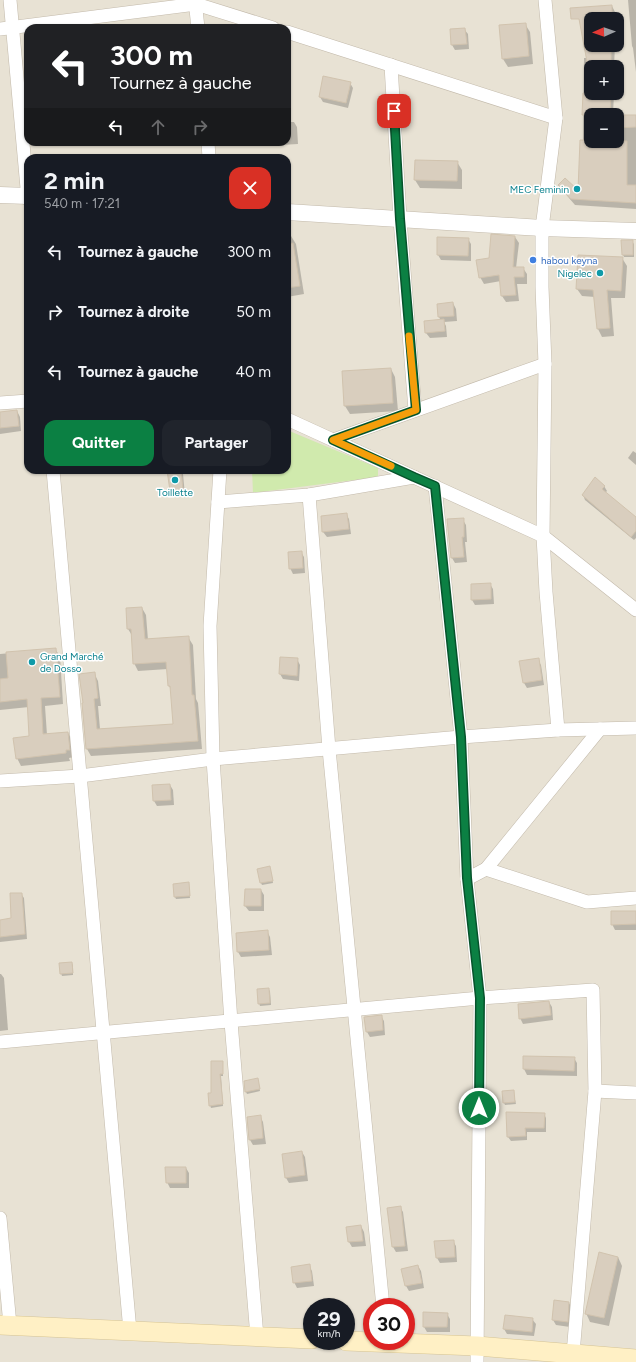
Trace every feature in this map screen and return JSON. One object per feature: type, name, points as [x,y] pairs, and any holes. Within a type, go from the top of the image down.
[{"type":"main road","points":[[5,1325],[303,1339]]},
{"type":"main road","points":[[415,1346],[477,1354],[573,1354],[636,1359]]},
{"type":"street","points":[[10,0],[6,29],[24,166]]},
{"type":"street","points":[[545,0],[556,118],[542,228],[542,287],[545,364],[543,536],[546,592],[558,730]]},
{"type":"street","points":[[196,2],[198,24]]},
{"type":"street","points":[[41,24],[196,2],[261,24]]},
{"type":"street","points":[[6,29],[24,26]]},
{"type":"street","points":[[291,33],[556,118]]},
{"type":"street","points":[[391,65],[400,219],[416,410]]},
{"type":"street","points":[[0,195],[24,196]]},
{"type":"street","points":[[291,212],[542,228],[636,231]]},
{"type":"street","points":[[333,440],[545,364]]},
{"type":"street","points":[[0,403],[24,401]]},
{"type":"street","points":[[291,421],[543,536],[636,610]]},
{"type":"street","points":[[52,474],[130,1331]]},
{"type":"street","points":[[220,474],[210,626],[213,759],[230,1022],[257,1337]]},
{"type":"street","points":[[218,502],[309,495],[414,477]]},
{"type":"street","points":[[435,486],[461,737],[467,878],[480,998],[477,1354]]},
{"type":"street","points":[[309,495],[329,749],[383,1298]]},
{"type":"street","points":[[0,781],[80,776],[213,759],[461,737],[558,730],[636,728]]},
{"type":"street","points":[[467,878],[486,869],[600,729]]},
{"type":"street","points":[[486,869],[587,902],[636,898]]},
{"type":"street","points":[[0,1042],[480,998],[593,990],[595,1091],[573,1354]]},
{"type":"street","points":[[595,1091],[636,1093]]},
{"type":"street","points":[[0,1218],[5,1325]]},
{"type":"shaded area","points":[[0,0],[636,0],[636,1362],[0,1362]]},
{"type":"green space","points":[[291,432],[378,468],[378,477],[253,493],[252,474],[291,474]]},
{"type":"building","points":[[612,5],[612,12],[584,12],[584,46],[579,19],[571,19],[570,8]]},
{"type":"building","points":[[526,23],[529,56],[502,59],[499,25]]},
{"type":"building","points":[[465,28],[467,44],[451,45],[450,29]]},
{"type":"building","points":[[585,52],[611,52],[611,60],[587,60]]},
{"type":"building","points":[[323,76],[351,82],[346,103],[319,97]]},
{"type":"building","points":[[583,93],[584,100],[611,100],[610,108],[584,108],[584,115],[582,115]]},
{"type":"building","points":[[624,115],[636,115],[636,127],[624,128]]},
{"type":"building","points":[[580,140],[584,140],[584,148],[624,148],[624,141],[627,141],[627,185],[636,185],[636,203],[571,199],[558,185],[565,178],[578,190]]},
{"type":"building","points":[[415,160],[458,161],[457,181],[414,180]]},
{"type":"building","points":[[491,234],[515,236],[513,267],[524,267],[524,277],[514,277],[516,295],[501,296],[499,275],[479,278],[476,260],[489,258]]},
{"type":"building","points":[[437,237],[469,238],[468,256],[437,255]]},
{"type":"building","points":[[621,240],[633,240],[633,255],[622,255]]},
{"type":"building","points":[[291,243],[293,243],[300,286],[291,287]]},
{"type":"building","name":"Nigelec","points":[[578,255],[623,257],[621,291],[607,290],[610,328],[597,329],[593,290],[576,289]]},
{"type":"building","points":[[453,302],[454,316],[438,317],[437,304]]},
{"type":"building","points":[[444,319],[445,331],[425,333],[424,321]]},
{"type":"building","points":[[391,368],[393,403],[344,406],[342,371]]},
{"type":"building","points":[[17,410],[19,426],[0,428],[0,412]]},
{"type":"building","name":"Toillette","points":[[168,474],[181,474],[183,490],[170,491]]},
{"type":"building","points":[[595,477],[605,486],[602,489],[636,517],[636,531],[631,537],[582,495]]},
{"type":"building","points":[[347,513],[349,529],[322,532],[321,516]]},
{"type":"building","points":[[464,518],[464,537],[462,537],[464,557],[451,558],[447,519]]},
{"type":"building","points":[[302,551],[303,568],[289,569],[288,552]]},
{"type":"building","points":[[491,583],[491,599],[471,600],[471,584]]},
{"type":"building","points":[[142,607],[145,639],[189,636],[192,695],[194,695],[198,741],[86,749],[83,703],[79,674],[95,672],[98,698],[94,699],[97,729],[173,724],[170,686],[168,686],[166,662],[133,664],[131,629],[127,629],[126,608]]},
{"type":"building","points":[[56,648],[60,697],[41,698],[43,734],[68,732],[70,750],[66,750],[66,753],[16,759],[13,738],[29,736],[27,699],[0,702],[0,679],[8,678],[6,652]]},
{"type":"building","points":[[280,657],[298,658],[297,676],[279,674]]},
{"type":"building","points":[[539,658],[542,680],[523,683],[519,661]]},
{"type":"building","points":[[170,784],[171,800],[153,801],[152,785]]},
{"type":"building","points":[[270,866],[273,881],[260,883],[257,869]]},
{"type":"building","points":[[189,882],[190,896],[174,897],[173,884]]},
{"type":"building","points":[[245,889],[261,889],[261,906],[244,906]]},
{"type":"building","points":[[10,893],[22,893],[25,934],[0,937],[0,920],[11,918]]},
{"type":"building","points":[[611,911],[636,911],[636,924],[611,925]]},
{"type":"building","points":[[268,930],[269,950],[237,952],[236,933]]},
{"type":"building","points":[[72,962],[73,973],[60,974],[59,963]]},
{"type":"building","points":[[269,988],[270,1003],[258,1004],[257,989]]},
{"type":"building","points":[[549,1001],[551,1015],[519,1019],[518,1004]]},
{"type":"building","points":[[382,1015],[383,1030],[366,1032],[364,1017]]},
{"type":"building","points":[[523,1056],[575,1057],[574,1071],[523,1069]]},
{"type":"building","points":[[211,1061],[223,1061],[223,1074],[220,1074],[223,1104],[209,1106],[208,1093],[211,1093]]},
{"type":"building","points":[[258,1078],[260,1089],[245,1092],[244,1081]]},
{"type":"building","points":[[514,1090],[515,1102],[503,1103],[502,1091]]},
{"type":"building","points":[[506,1112],[545,1113],[544,1128],[525,1128],[526,1136],[507,1137]]},
{"type":"building","points":[[261,1115],[263,1138],[249,1140],[247,1117]]},
{"type":"building","points":[[302,1151],[305,1175],[285,1178],[282,1154]]},
{"type":"building","points":[[165,1167],[186,1167],[186,1183],[166,1183]]},
{"type":"building","points":[[401,1206],[405,1246],[392,1247],[387,1208]]},
{"type":"building","points":[[361,1225],[363,1241],[348,1242],[346,1227]]},
{"type":"building","points":[[454,1240],[455,1257],[436,1258],[434,1241]]},
{"type":"building","points":[[599,1252],[618,1257],[604,1318],[585,1314]]},
{"type":"building","points":[[310,1264],[312,1281],[293,1283],[291,1267]]},
{"type":"building","points":[[418,1265],[422,1283],[405,1286],[401,1269]]},
{"type":"building","points":[[554,1300],[569,1302],[568,1322],[552,1320]]},
{"type":"building","points":[[423,1312],[448,1313],[447,1327],[423,1327]]},
{"type":"building","points":[[505,1315],[533,1318],[532,1332],[503,1329]]},
{"type":"slow traffic","points":[[391,466],[333,440],[416,410],[409,336]]},
{"type":"place","name":"MEC Feminin","points":[[577,189]]},
{"type":"place","name":"habou keyna","points":[[533,260]]},
{"type":"place","name":"Nigelec","points":[[600,273]]},
{"type":"place","name":"Toillette","points":[[175,480]]},
{"type":"place","name":"Grand Marché de Dosso","points":[[32,662]]},
{"type":"route","points":[[394,111],[400,219],[416,410],[333,440],[435,486],[461,737],[467,878],[480,998],[479,1108]]}]
